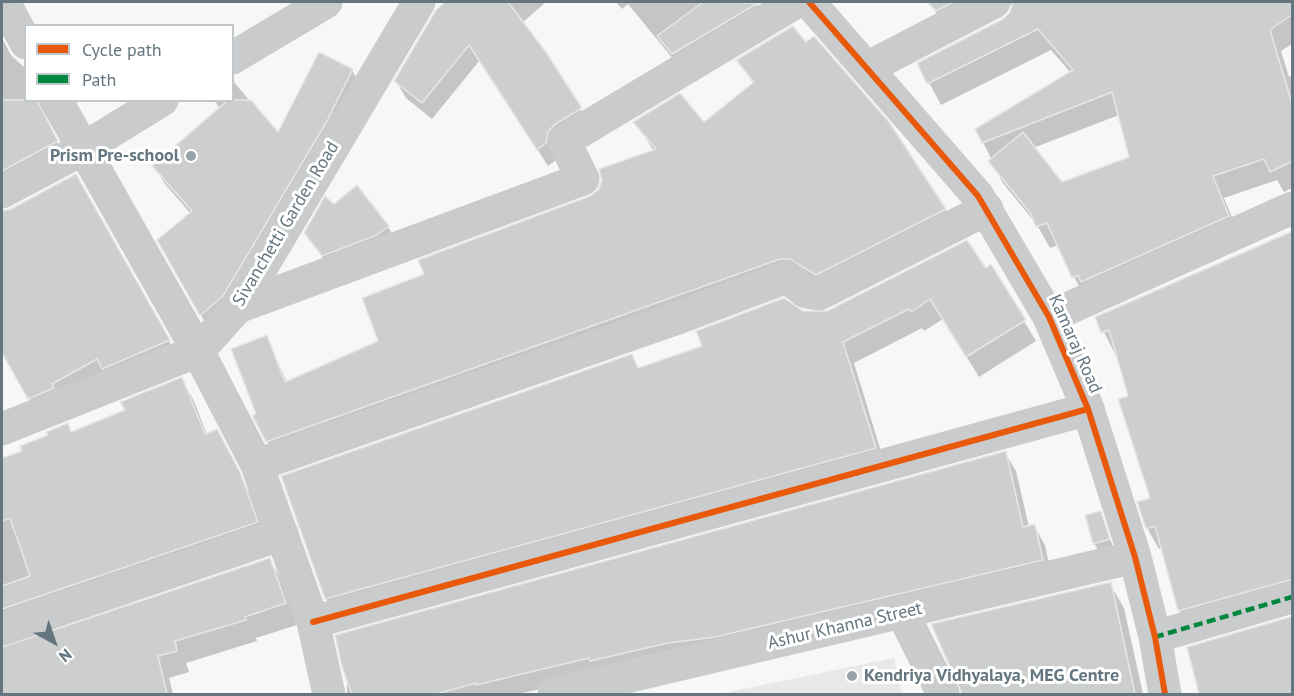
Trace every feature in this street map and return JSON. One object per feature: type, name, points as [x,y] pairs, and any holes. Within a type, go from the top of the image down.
[{"type":"street","points":[[3,2],[24,39]]},
{"type":"street","points":[[234,57],[326,2]]},
{"type":"street","name":"Sivanchetti Garden Road","points":[[2,429],[198,351],[238,307],[419,2]]},
{"type":"street","points":[[238,307],[583,179],[564,141],[796,2]]},
{"type":"street","name":"Kamaraj Road","points":[[809,2],[978,196],[1049,316],[1088,409],[1135,557],[1155,637],[1165,694]]},
{"type":"street","points":[[867,68],[993,2]]},
{"type":"street","points":[[57,102],[81,150],[198,351],[257,465],[313,622],[329,694]]},
{"type":"street","points":[[2,192],[81,150],[159,102]]},
{"type":"street","points":[[1049,316],[1293,208]]},
{"type":"street","points":[[257,465],[675,319],[787,277],[806,292],[819,294],[987,210]]},
{"type":"street","points":[[313,622],[1088,409]]},
{"type":"street","points":[[2,629],[282,534]]},
{"type":"street","name":"Ashur Khanna Street","points":[[554,694],[1135,557]]},
{"type":"street","points":[[1155,637],[1293,597]]},
{"type":"street","points":[[902,612],[943,694]]},
{"type":"shaded area","name":"Kendriya Vidhyalaya, MEG Centre","points":[[894,658],[902,694],[719,694]]},
{"type":"building","points":[[445,2],[508,2],[546,52],[582,108],[554,125],[548,132],[546,143],[537,150],[469,45],[422,103],[394,81],[436,10]]},
{"type":"building","points":[[703,2],[758,3],[672,54],[657,36]]},
{"type":"building","points":[[927,2],[954,2],[936,11]]},
{"type":"building","points":[[1013,2],[1293,2],[1293,14],[1270,30],[1293,107],[1293,161],[1270,172],[1264,159],[1213,176],[1229,216],[1081,282],[1078,275],[1072,278],[1047,223],[1036,227],[1031,214],[988,161],[1023,132],[1062,182],[1129,157],[1112,92],[982,143],[975,129],[1073,70],[1038,29],[927,84],[917,63],[1003,19],[1010,12]]},
{"type":"building","points":[[793,26],[806,42],[814,36],[889,122],[946,209],[816,275],[790,259],[780,259],[266,442],[252,415],[256,414],[231,349],[267,335],[285,382],[378,341],[362,298],[424,274],[418,260],[590,196],[598,190],[602,181],[599,169],[656,149],[633,122],[680,93],[704,122],[754,82],[736,60]]},
{"type":"building","points":[[319,52],[353,69],[327,121],[223,296],[200,316],[157,240],[192,211],[152,166],[226,102],[251,100],[278,132]]},
{"type":"building","points":[[2,100],[38,102],[58,141],[2,171]]},
{"type":"building","points":[[76,174],[170,340],[102,369],[97,359],[52,384],[54,388],[28,399],[2,353],[2,211],[11,209]]},
{"type":"building","points":[[357,185],[389,226],[377,235],[322,256],[304,233],[325,196],[334,204]]},
{"type":"building","points":[[1293,231],[1293,579],[1178,611],[1155,526],[1146,529],[1137,502],[1150,498],[1118,399],[1128,396],[1109,330],[1101,333],[1095,317]]},
{"type":"building","points":[[967,240],[986,268],[991,264],[1026,320],[966,357],[930,299],[911,312],[909,309],[843,342],[876,448],[325,599],[281,476],[632,354],[638,368],[702,346],[696,331],[784,298],[803,311],[827,311]]},
{"type":"building","points":[[182,377],[205,434],[217,429],[240,472],[258,522],[2,609],[2,586],[30,576],[10,518],[2,521],[2,458],[22,451],[20,446],[48,435],[46,432],[68,423],[71,432],[125,410],[120,402]]},
{"type":"building","points":[[1006,451],[1023,527],[1035,524],[1043,560],[715,637],[668,643],[590,661],[589,658],[436,694],[352,694],[342,667],[335,635]]},
{"type":"building","points":[[1101,511],[1110,539],[1093,544],[1085,515]]},
{"type":"building","points":[[270,558],[286,603],[245,617],[246,620],[175,641],[177,651],[158,656],[167,694],[2,694],[2,647]]},
{"type":"building","points":[[1111,582],[1135,694],[962,694],[931,624]]},
{"type":"building","points":[[1293,616],[1293,694],[1199,694],[1187,647]]},
{"type":"marked path","points":[[1155,637],[1292,597]]},
{"type":"cycle path","points":[[809,2],[978,196],[1049,317],[1088,409],[1135,557],[1155,637],[1165,694]]},
{"type":"cycle path","points":[[313,622],[1088,409]]},
{"type":"place","name":"Prism Pre-school","points":[[191,156]]},
{"type":"place","name":"Kendriya Vidhyalaya, MEG Centre","points":[[852,676]]}]
